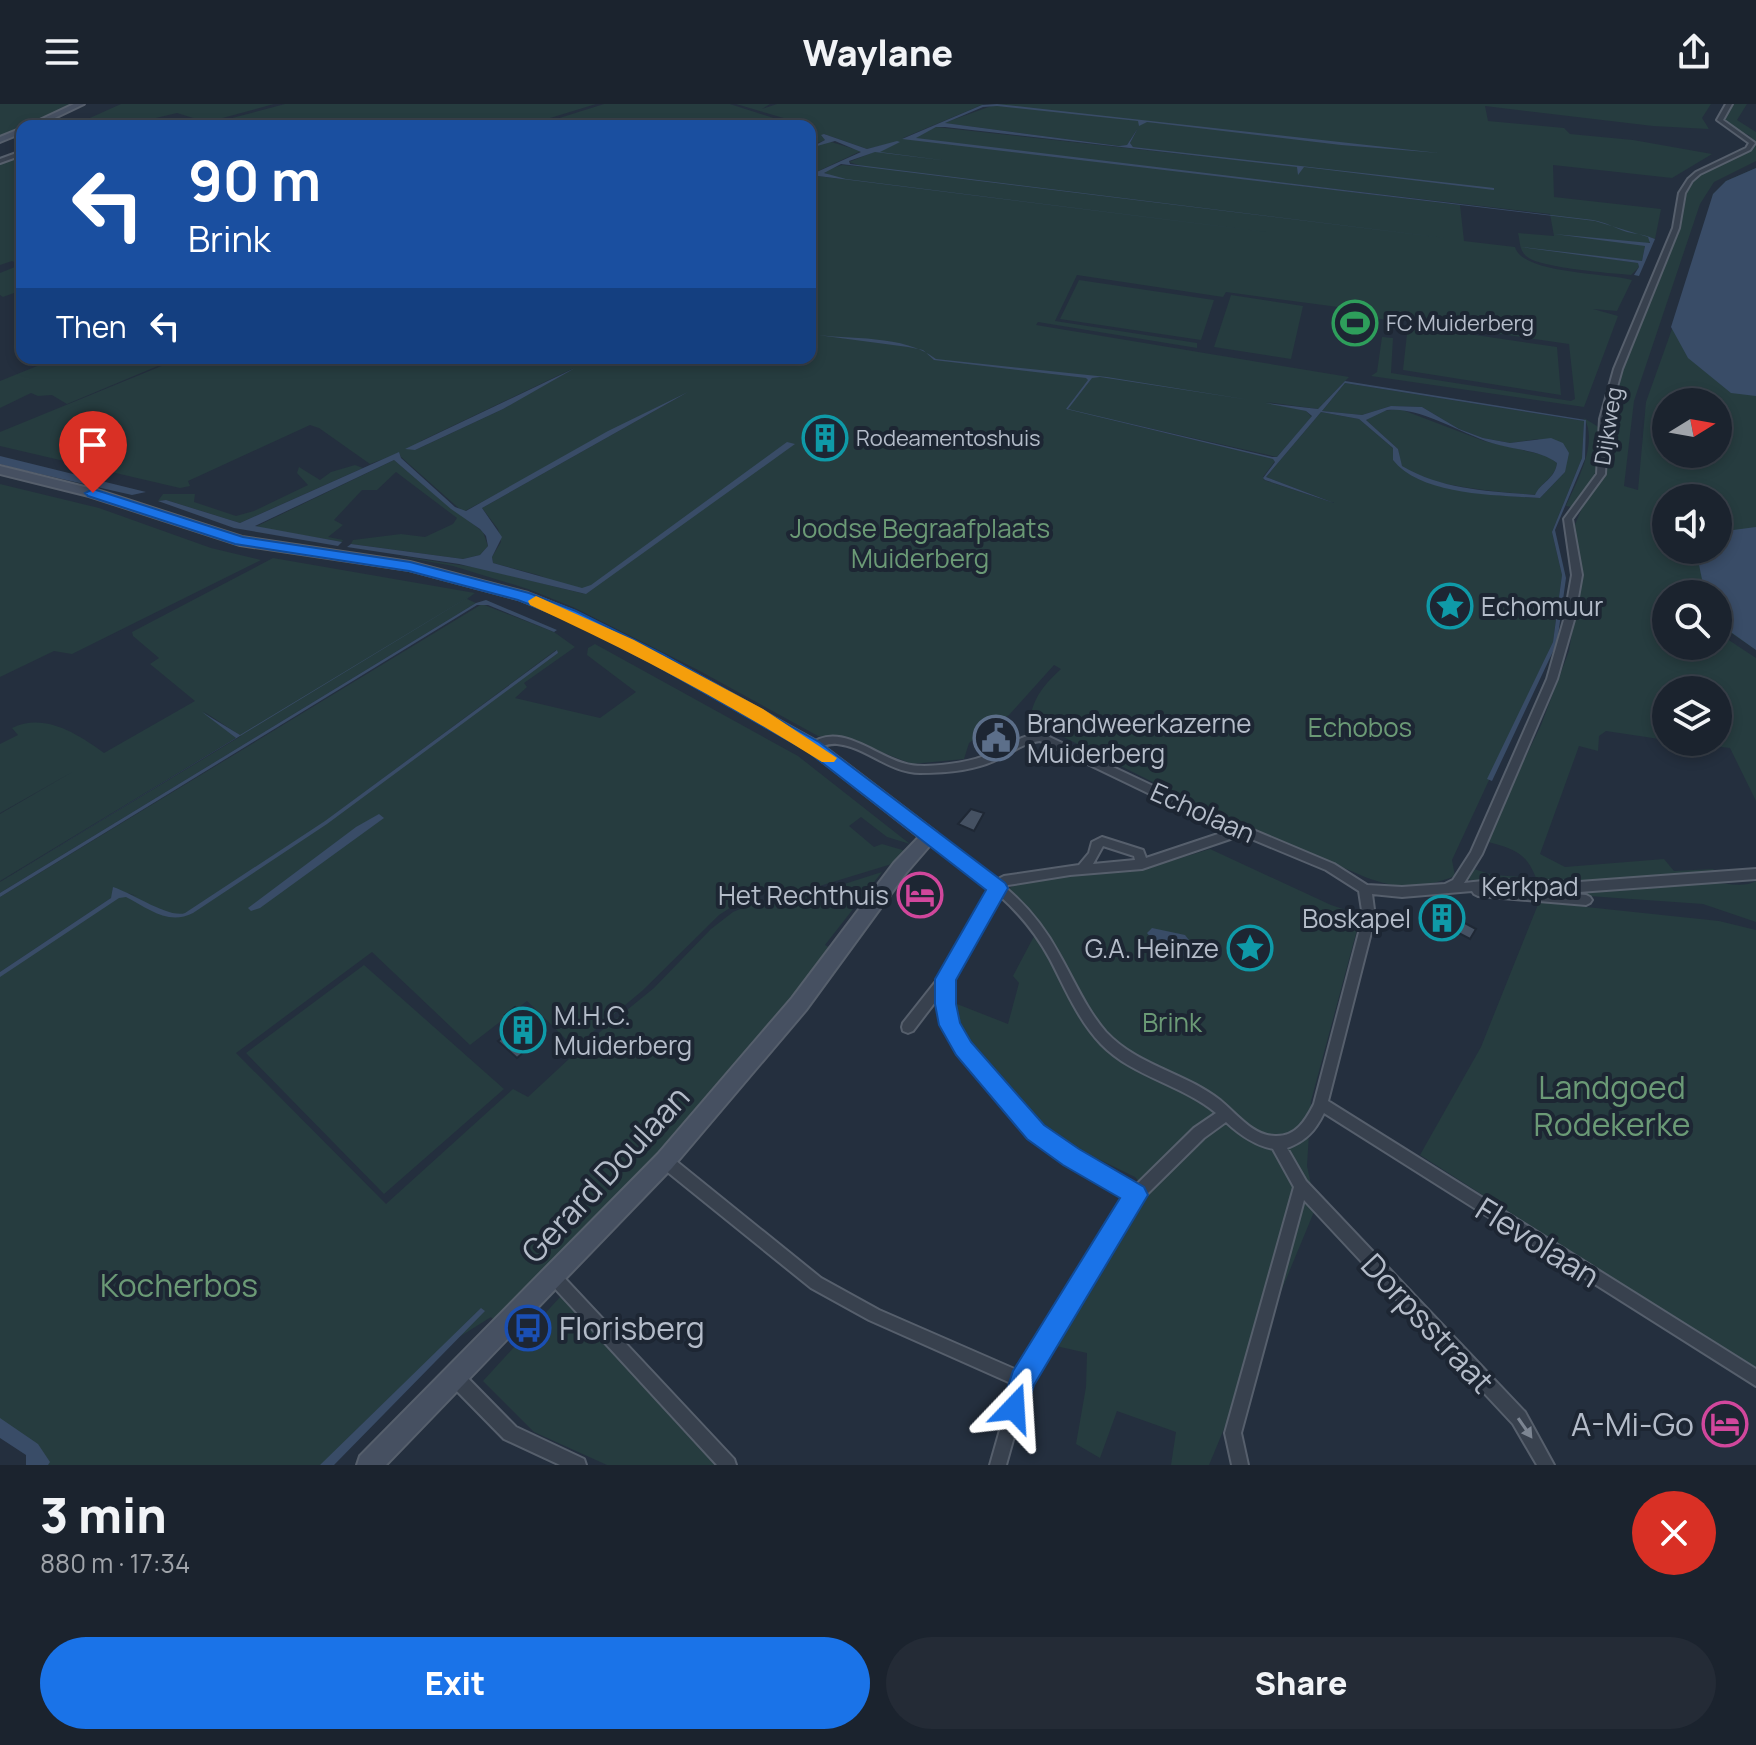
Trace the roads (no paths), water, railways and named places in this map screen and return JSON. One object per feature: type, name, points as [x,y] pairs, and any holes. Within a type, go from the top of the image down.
[{"type":"street","points":[[44,120],[80,104]]},
{"type":"street","name":"Dijkweg","points":[[1445,889],[1457,883],[1476,854],[1552,679],[1569,620],[1577,575],[1568,519],[1601,474],[1604,419],[1618,369],[1676,228],[1682,193],[1698,173],[1748,149],[1752,143],[1720,120],[1729,104]]},
{"type":"street","points":[[0,470],[93,493],[240,541],[410,566],[523,596],[601,629],[813,746],[998,888],[1023,912],[1052,949],[1085,1011],[1107,1041],[1143,1067],[1212,1101],[1261,1139],[1277,1143],[1293,1139],[1309,1129],[1321,1104],[1369,917],[1365,889],[1384,892],[1445,889]]},
{"type":"street","name":"Echolaan","points":[[813,746],[830,740],[849,744],[912,769],[987,760],[1030,737],[1041,737],[1185,806],[1330,867],[1365,889]]},
{"type":"street","points":[[908,1027],[945,979],[1004,881],[1142,864],[1242,830]]},
{"type":"street","name":"Gerard Doulaan","points":[[369,1465],[665,1161],[799,1004],[900,868],[930,836]]},
{"type":"street","points":[[1082,869],[1094,854],[1096,845],[1102,841],[1139,853],[1142,864]]},
{"type":"street","name":"Kerkpad","points":[[1445,889],[1492,885],[1579,887],[1756,874]]},
{"type":"street","name":"Kerkpad","points":[[1445,889],[1586,900]]},
{"type":"street","points":[[945,979],[945,1004],[950,1025],[964,1049],[994,1085],[1036,1132],[1071,1157],[1136,1195]]},
{"type":"street","name":"Flevolaan","points":[[1321,1104],[1756,1378]]},
{"type":"street","points":[[998,1465],[1022,1380],[1136,1195],[1199,1133],[1226,1114]]},
{"type":"street","points":[[1240,1465],[1233,1433],[1301,1186],[1277,1143]]},
{"type":"street","points":[[665,1161],[816,1283],[874,1315],[1022,1380]]},
{"type":"street","name":"Dorpsstraat","points":[[1301,1186],[1519,1418],[1546,1465]]},
{"type":"street","points":[[553,1276],[728,1465]]},
{"type":"street","points":[[455,1377],[510,1433],[578,1465]]},
{"type":"water","points":[[997,104],[1439,153],[1147,122],[1139,126],[1138,121],[997,106],[983,107],[945,123],[1119,146],[1127,145],[1138,128],[1130,143],[1133,147],[1494,188],[1494,190],[1304,167],[1298,175],[1297,167],[945,127],[936,127],[916,138],[1593,220],[1612,226],[1595,221],[902,139],[982,105]]},
{"type":"water","points":[[821,135],[867,149],[897,141],[900,142],[880,152],[949,161],[875,152],[849,161],[850,164],[1453,239],[841,164],[824,173],[846,179],[1417,251],[816,177],[816,172],[861,152],[835,141],[816,146],[825,140]]},
{"type":"water","points":[[1756,168],[1756,396],[1732,393],[1732,388],[1725,388],[1688,358],[1671,327],[1713,194],[1726,181]]},
{"type":"water","points":[[1554,234],[1650,243],[1648,237],[1639,234],[1655,239],[1639,276],[1634,275],[1638,263],[1521,247],[1642,261],[1645,246]]},
{"type":"water","points":[[816,334],[876,339],[918,349],[816,335]]},
{"type":"water","points":[[926,353],[936,359],[1107,377],[1250,400],[1100,377],[1092,378],[1068,409],[1272,457],[1277,457],[1312,416],[1306,411],[1265,403],[1318,409],[1345,381],[1586,420],[1585,459],[1555,530],[1566,578],[1557,643],[1492,781],[1487,779],[1553,642],[1562,575],[1552,532],[1582,458],[1584,421],[1345,383],[1322,411],[1362,415],[1391,406],[1422,407],[1459,429],[1483,438],[1510,443],[1551,438],[1563,443],[1569,453],[1565,472],[1540,498],[1461,491],[1422,481],[1406,472],[1393,460],[1393,448],[1359,419],[1321,412],[1266,477],[1334,503],[1265,480],[1263,478],[1275,462],[1273,459],[1066,409],[1088,380],[1086,378],[934,360]],"holes":[[[1387,410],[1429,417],[1486,441],[1544,456],[1557,463],[1556,468],[1535,495],[1467,488],[1434,480],[1402,466],[1398,449],[1366,420]]]},
{"type":"water","points":[[575,368],[503,409],[415,450],[405,449]]},
{"type":"water","points":[[688,392],[482,508],[502,537],[492,557],[493,563],[582,588],[591,585],[787,442],[795,444],[586,594],[459,564],[347,547],[351,544],[463,559],[480,555],[488,546],[486,536],[480,529],[451,509],[394,460],[255,526],[342,542],[338,546],[234,528],[158,501],[166,500],[240,523],[399,452],[401,458],[455,507],[466,511],[608,431]]},
{"type":"water","points":[[0,456],[146,492],[132,495],[18,469],[0,464]]},
{"type":"water","points":[[1756,527],[1756,650],[1732,633],[1732,580],[1702,580],[1699,564],[1732,564],[1732,530]]},
{"type":"water","points":[[475,593],[0,882],[236,738],[202,712],[240,735]]},
{"type":"water","points":[[486,600],[557,630],[554,632],[488,605],[477,605],[0,897],[0,893],[476,603]]},
{"type":"water","points":[[557,650],[558,653],[327,824],[193,913],[167,917],[126,897],[119,898],[0,977],[0,972],[111,898],[113,887],[160,909],[185,913],[325,821]]},
{"type":"water","points":[[379,814],[384,818],[260,908],[251,911],[248,908],[356,827]]},
{"type":"water","points":[[1152,928],[1185,935],[1196,949],[1192,956],[1179,956],[1162,948],[1147,933]]},
{"type":"water","points":[[481,1308],[485,1311],[334,1465],[320,1465]]},
{"type":"water","points":[[0,1418],[38,1444],[50,1462],[48,1465],[26,1465],[26,1455],[0,1438]]},
{"type":"place","name":"FC Muiderberg","points":[[1355,323]]},
{"type":"place","name":"Rodeamentoshuis","points":[[825,438]]},
{"type":"place","name":"Echomuur","points":[[1450,606]]},
{"type":"place","name":"Brandweerkazerne Muiderberg","points":[[996,738]]},
{"type":"place","name":"Het Rechthuis","points":[[920,895]]},
{"type":"place","name":"Boskapel","points":[[1442,918]]},
{"type":"place","name":"G.A. Heinze","points":[[1250,948]]},
{"type":"place","name":"M.H.C. Muiderberg","points":[[523,1030]]},
{"type":"place","name":"Florisberg","points":[[528,1328]]},
{"type":"place","name":"A-Mi-Go","points":[[1725,1424]]},
{"type":"park label","name":"Joodse Begraafplaats Muiderberg","points":[[920,543]]},
{"type":"park label","name":"Echobos","points":[[1360,727]]},
{"type":"park label","name":"Brink","points":[[1172,1022]]},
{"type":"park label","name":"Landgoed Rodekerke","points":[[1612,1106]]},
{"type":"park label","name":"Kocherbos","points":[[179,1285]]}]
